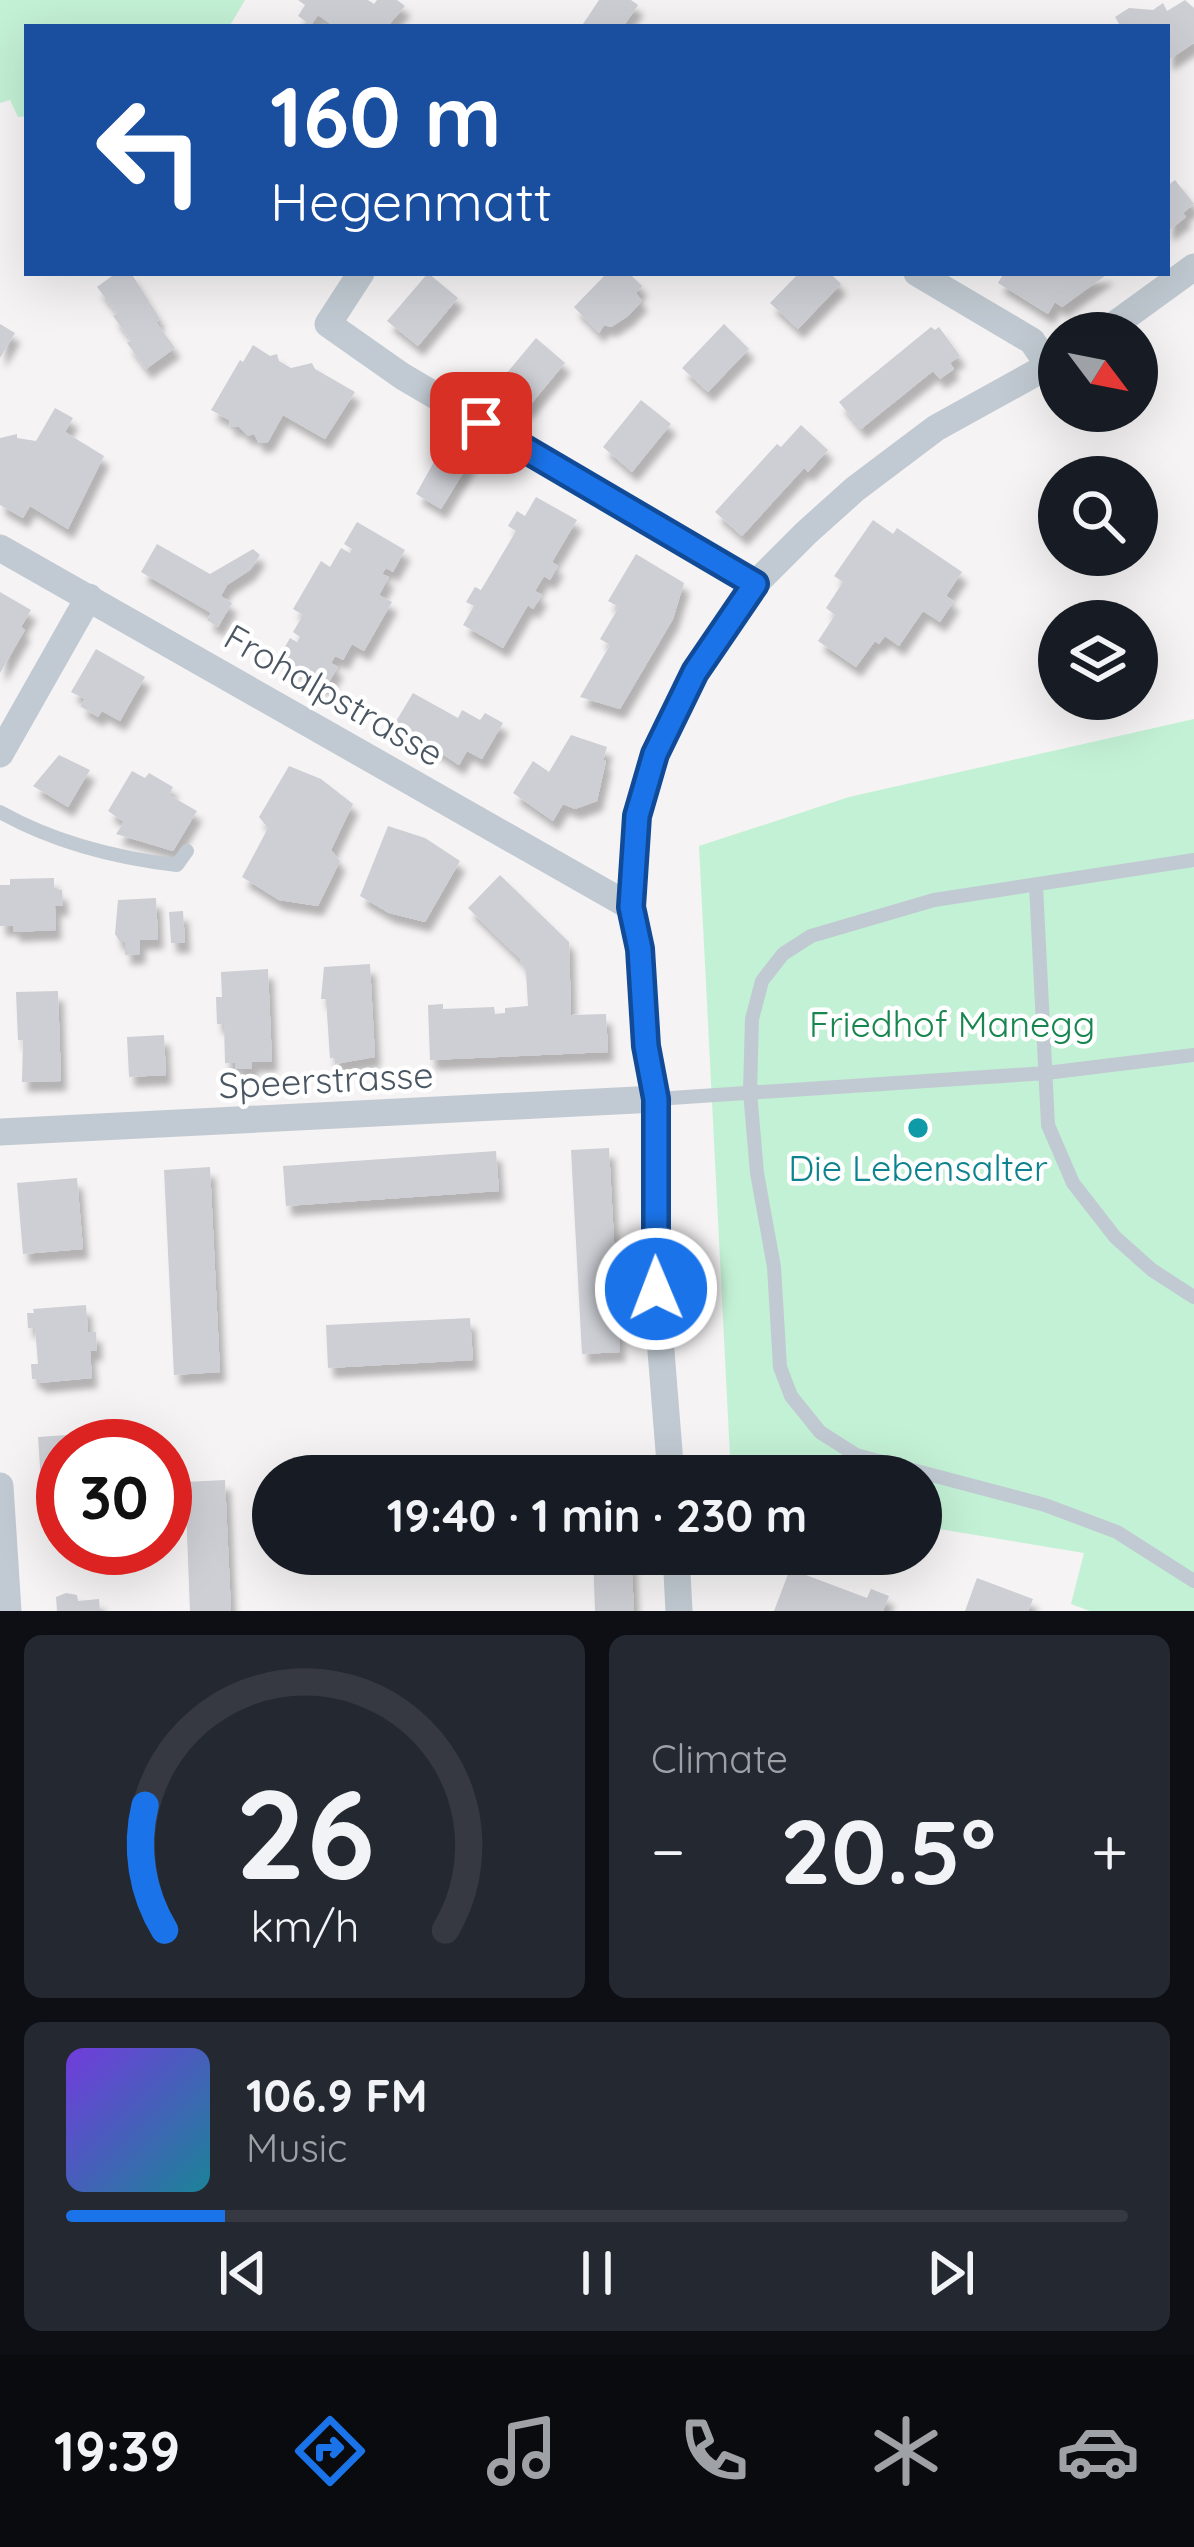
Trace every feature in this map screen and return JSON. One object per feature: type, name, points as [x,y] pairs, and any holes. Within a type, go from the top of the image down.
[{"type":"street","points":[[1132,312],[1194,268]]},
{"type":"street","points":[[359,276],[328,324],[402,376],[755,584]]},
{"type":"street","points":[[922,276],[1038,347]]},
{"type":"street","points":[[669,1455],[656,1289],[656,1099],[631,907],[637,816],[655,754],[695,672],[755,584],[806,533],[936,428],[1038,372]]},
{"type":"street","name":"Frohalpstrasse","points":[[0,548],[631,907]]},
{"type":"street","points":[[0,754],[89,597]]},
{"type":"street","name":"Speerstrasse","points":[[0,1132],[656,1099]]},
{"type":"street","points":[[0,1486],[8,1611]]},
{"type":"street","points":[[677,1575],[679,1611]]},
{"type":"lane","points":[[0,812],[57,841],[157,862],[176,865],[187,850]]},
{"type":"lane","points":[[1194,860],[934,900],[812,936],[783,954],[763,981],[752,1018],[750,1092],[757,1173],[774,1267],[780,1367],[791,1396],[820,1432],[856,1455],[1045,1505],[1117,1532],[1194,1581]]},
{"type":"lane","points":[[1036,884],[1048,1124],[1072,1183],[1115,1237],[1152,1270],[1194,1297]]},
{"type":"lane","points":[[656,1099],[1046,1073],[1194,1055]]},
{"type":"green space","points":[[0,0],[245,0],[231,24],[24,24],[24,116],[18,117],[10,100],[0,103]]},
{"type":"green space","name":"Friedhof Manegg","points":[[1194,719],[1194,1611],[1090,1611],[1071,1604],[1084,1553],[942,1529],[942,1455],[730,1455],[699,846],[849,797]]},
{"type":"building","points":[[298,0],[368,0],[374,4],[397,0],[405,6],[390,24],[331,24],[318,15],[310,24],[298,16],[305,5]]},
{"type":"building","points":[[599,0],[631,0],[638,5],[625,24],[583,24]]},
{"type":"building","points":[[1185,0],[1194,8],[1194,43],[1170,59],[1170,24],[1119,24],[1115,17],[1129,8],[1153,10],[1163,3],[1167,11]]},
{"type":"building","points":[[1175,180],[1194,204],[1170,230],[1170,184]]},
{"type":"building","points":[[112,276],[133,276],[175,348],[146,369],[113,316],[117,313],[97,287]]},
{"type":"building","points":[[425,276],[458,298],[418,346],[387,321]]},
{"type":"building","points":[[604,276],[632,276],[642,286],[636,293],[642,301],[628,316],[611,327],[604,325],[599,333],[574,307]]},
{"type":"building","points":[[796,276],[833,276],[841,284],[798,329],[770,303]]},
{"type":"building","points":[[1002,276],[1105,276],[1062,307],[1055,302],[1045,312],[998,283]]},
{"type":"building","points":[[0,324],[15,333],[0,358]]},
{"type":"building","points":[[724,324],[749,349],[708,392],[682,368]]},
{"type":"building","points":[[931,327],[939,327],[960,356],[950,363],[954,369],[940,379],[933,371],[861,429],[839,402]]},
{"type":"building","points":[[536,338],[565,363],[526,410],[496,386]]},
{"type":"building","points":[[253,345],[270,356],[277,354],[291,368],[312,363],[355,392],[325,439],[283,415],[268,442],[259,443],[254,434],[230,427],[229,420],[211,410]]},
{"type":"building","points":[[641,400],[671,424],[632,472],[603,447]]},
{"type":"building","points":[[55,408],[73,418],[65,432],[104,456],[68,529],[30,506],[23,518],[0,505],[0,438],[17,434],[17,438],[36,441]]},
{"type":"building","points":[[801,425],[828,450],[808,472],[804,468],[742,536],[715,512],[777,444],[781,447]]},
{"type":"building","points":[[444,444],[471,460],[441,509],[416,494]]},
{"type":"building","points":[[536,497],[577,520],[552,562],[558,566],[550,580],[544,576],[535,591],[542,595],[533,609],[528,605],[503,648],[463,625],[474,606],[466,602],[475,587],[481,590],[516,531],[508,526],[517,511],[525,516]]},
{"type":"building","points":[[873,520],[893,534],[897,528],[962,572],[946,596],[954,601],[940,622],[923,611],[899,646],[885,636],[879,644],[875,641],[856,667],[818,641],[835,615],[826,608],[843,582],[834,576]]},
{"type":"building","points":[[357,522],[405,550],[393,572],[386,568],[382,574],[389,577],[379,595],[392,602],[364,651],[352,644],[343,660],[335,656],[331,663],[338,667],[326,687],[278,659],[290,638],[297,642],[300,637],[293,632],[303,615],[293,609],[321,561],[330,567],[341,548],[350,553],[352,549],[344,544]]},
{"type":"building","points":[[157,544],[210,574],[253,549],[260,555],[250,570],[227,585],[221,596],[232,603],[218,627],[207,620],[211,613],[141,572]]},
{"type":"building","points":[[636,554],[684,583],[673,619],[620,709],[580,697],[610,645],[600,639],[619,607],[608,601]]},
{"type":"building","points":[[0,592],[31,610],[0,673]]},
{"type":"building","points":[[96,649],[145,677],[120,721],[102,711],[98,717],[80,706],[85,699],[71,692]]},
{"type":"building","points":[[413,693],[458,718],[462,710],[480,720],[485,713],[503,723],[482,759],[467,751],[459,765],[395,723]]},
{"type":"building","points":[[571,735],[607,747],[606,761],[597,801],[575,809],[563,804],[553,821],[513,793],[533,761],[549,772]]},
{"type":"building","points":[[59,755],[90,770],[68,807],[33,786]]},
{"type":"building","points":[[289,766],[321,779],[353,804],[331,850],[340,861],[318,906],[279,900],[242,877],[268,828],[259,817]]},
{"type":"building","points":[[132,771],[145,778],[149,773],[173,787],[169,795],[197,811],[173,851],[116,834],[124,822],[108,811]]},
{"type":"building","points":[[388,826],[425,838],[460,861],[425,922],[389,913],[360,896]]},
{"type":"building","points":[[500,875],[569,942],[571,1015],[606,1014],[608,1052],[430,1060],[428,1005],[494,1007],[495,1014],[528,1006],[526,972],[520,959],[468,908]]},
{"type":"building","points":[[54,878],[54,890],[62,890],[63,906],[55,906],[56,930],[14,932],[13,926],[0,926],[0,885],[10,885],[10,879]]},
{"type":"building","points":[[156,898],[158,939],[140,940],[140,954],[125,955],[125,942],[115,934],[118,900]]},
{"type":"building","points":[[183,911],[185,943],[171,943],[169,912]]},
{"type":"building","points":[[370,964],[375,1057],[335,1064],[330,1058],[326,999],[321,999],[324,967]]},
{"type":"building","points":[[268,969],[272,1062],[252,1062],[252,1069],[235,1069],[235,1063],[225,1063],[224,1024],[217,1024],[221,972]]},
{"type":"building","points":[[58,991],[61,1081],[22,1082],[23,1040],[18,1040],[16,992]]},
{"type":"building","points":[[164,1035],[166,1075],[129,1077],[127,1037]]},
{"type":"building","points":[[609,1148],[620,1352],[582,1354],[571,1150]]},
{"type":"building","points":[[496,1151],[499,1191],[286,1206],[283,1166]]},
{"type":"building","points":[[210,1167],[220,1372],[174,1375],[164,1170]]},
{"type":"building","points":[[77,1178],[83,1249],[23,1254],[17,1183]]},
{"type":"building","points":[[86,1305],[88,1332],[96,1332],[97,1351],[90,1351],[92,1378],[39,1383],[32,1379],[31,1364],[38,1364],[35,1328],[28,1328],[27,1313]]},
{"type":"building","points":[[470,1318],[473,1360],[328,1368],[326,1325]]},
{"type":"building","points":[[225,1480],[231,1611],[190,1611],[192,1482]]},
{"type":"building","points":[[594,1575],[632,1575],[634,1611],[595,1611]]},
{"type":"building","points":[[788,1575],[806,1575],[867,1598],[871,1589],[889,1596],[883,1611],[774,1611]]},
{"type":"building","points":[[977,1578],[1033,1599],[1028,1611],[965,1611]]},
{"type":"building","points":[[77,1595],[78,1601],[99,1599],[100,1611],[57,1611],[56,1597]]},
{"type":"place","name":"Die Lebensalter","points":[[918,1128]]},
{"type":"route","points":[[481,423],[755,584],[695,672],[655,754],[637,816],[631,907],[656,1099],[656,1289]]}]
